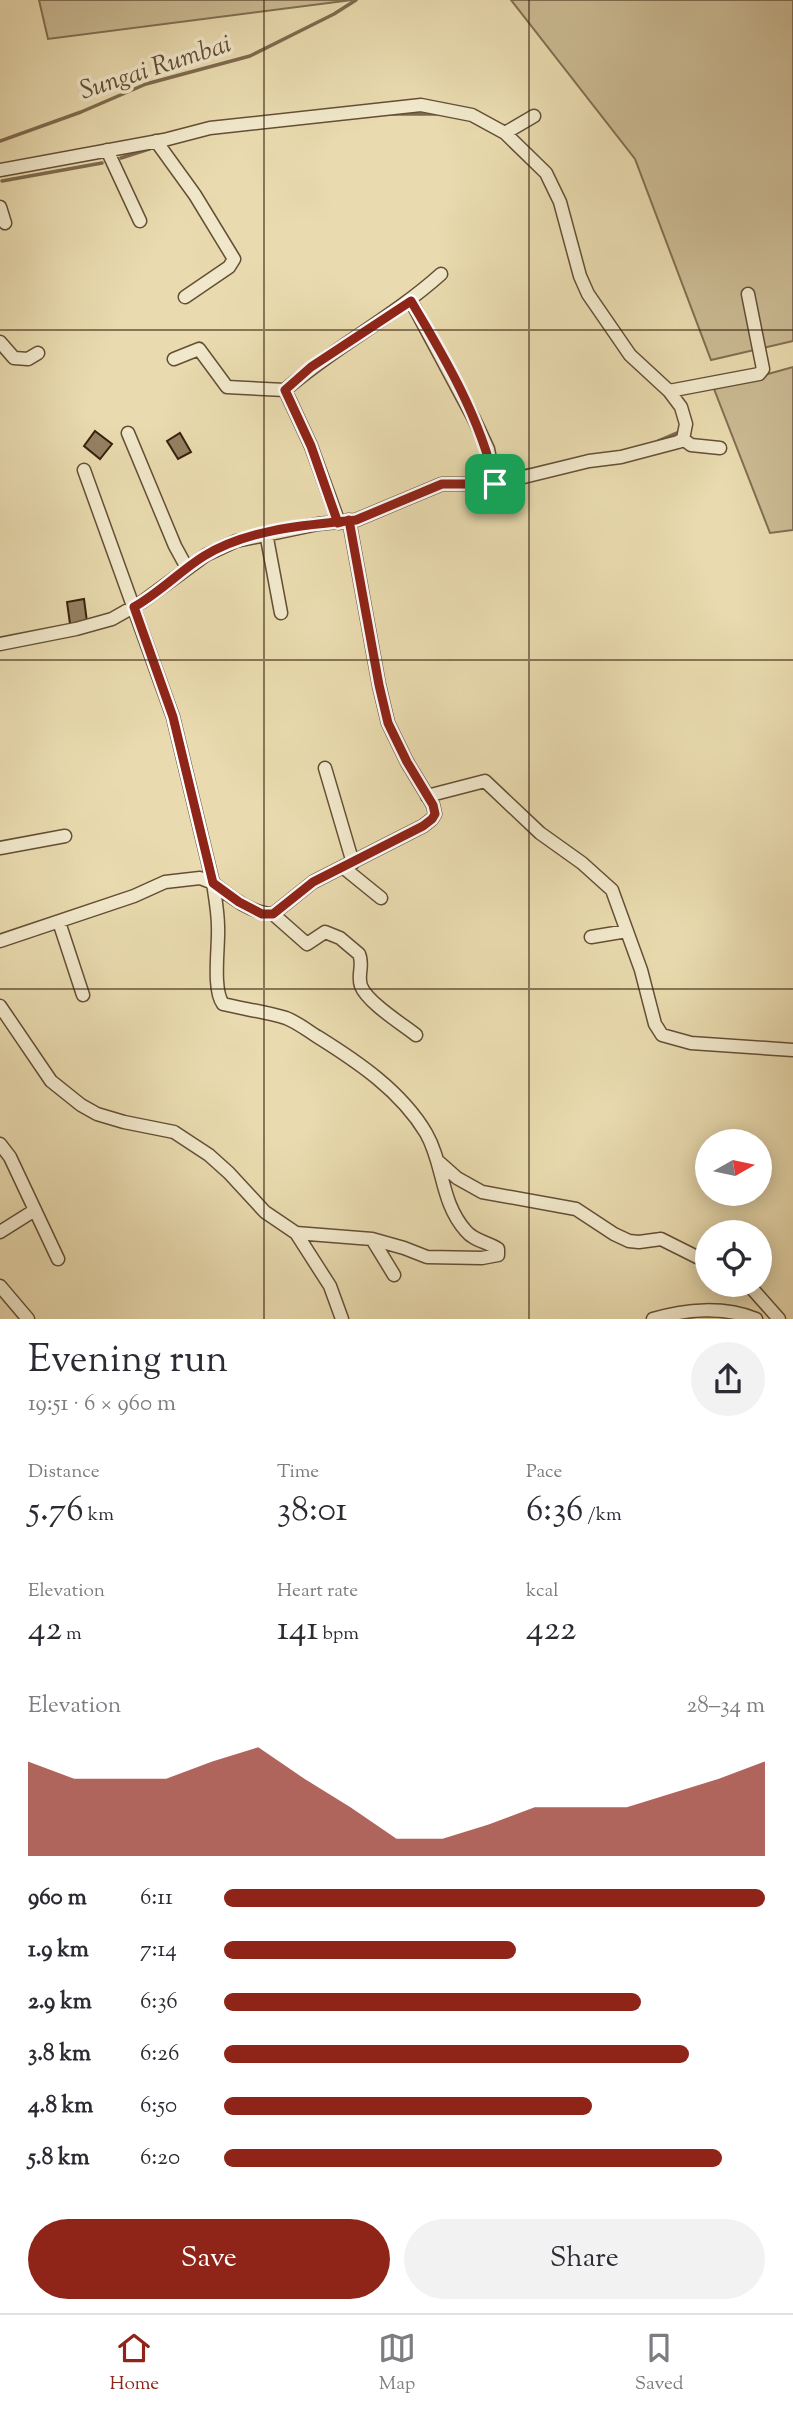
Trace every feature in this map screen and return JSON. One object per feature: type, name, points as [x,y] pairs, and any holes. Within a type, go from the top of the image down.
[{"type":"street","points":[[0,170],[156,141],[209,128],[421,105],[463,112],[505,133],[534,160],[554,186],[580,276],[588,294],[630,355],[669,391],[681,407],[686,429],[683,439]]},
{"type":"street","points":[[505,133],[534,116]]},
{"type":"street","points":[[156,141],[195,195],[234,259],[229,267],[185,296]]},
{"type":"street","points":[[107,150],[140,220]]},
{"type":"street","points":[[0,207],[5,223]]},
{"type":"street","points":[[174,359],[199,349],[227,387],[285,390],[311,367],[411,301],[441,275]]},
{"type":"street","points":[[669,391],[759,374],[763,369],[748,295]]},
{"type":"street","points":[[411,301],[488,449],[495,484]]},
{"type":"street","points":[[0,342],[14,358],[28,359],[38,353]]},
{"type":"street","points":[[0,941],[134,896],[165,882],[200,878],[213,883],[239,902],[262,914],[273,914],[313,882],[432,819],[435,814],[433,805],[407,762],[388,723],[344,522],[285,390]]},
{"type":"street","points":[[128,433],[175,546],[187,568]]},
{"type":"street","points":[[0,644],[112,619],[134,607],[206,555],[236,541],[317,524],[356,520],[442,484],[495,484],[589,461],[621,457],[683,439]]},
{"type":"street","points":[[683,439],[691,445],[720,448]]},
{"type":"street","points":[[84,470],[173,717],[213,883],[218,924],[218,998],[223,1004],[288,1019],[359,1063],[407,1107],[425,1132],[439,1162],[449,1204],[460,1223],[466,1232],[479,1241],[498,1249],[498,1255],[482,1258],[427,1257],[372,1239],[296,1233]]},
{"type":"street","points":[[266,533],[281,613]]},
{"type":"street","points":[[325,768],[349,865],[381,898]]},
{"type":"street","points":[[428,796],[485,781],[540,833],[610,886],[618,900],[644,979],[655,1024],[662,1035],[691,1043],[793,1050]]},
{"type":"street","points":[[0,848],[65,836]]},
{"type":"street","points":[[273,914],[307,944],[325,932],[340,939],[359,954],[362,958],[359,976],[365,993],[416,1035]]},
{"type":"street","points":[[59,922],[83,995]]},
{"type":"street","points":[[591,937],[627,931]]},
{"type":"street","points":[[0,1006],[51,1081],[81,1105],[97,1114],[124,1122],[174,1132],[209,1155],[265,1212],[296,1233],[330,1286],[342,1319]]},
{"type":"street","points":[[1,1146],[10,1157],[58,1259]]},
{"type":"street","points":[[439,1162],[457,1178],[482,1192],[576,1209],[629,1241],[663,1239],[695,1256]]},
{"type":"street","points":[[0,1232],[35,1210]]},
{"type":"street","points":[[372,1239],[394,1275]]},
{"type":"street","points":[[0,1286],[28,1319]]},
{"type":"street","points":[[760,1297],[779,1319]]},
{"type":"street","points":[[653,1319],[702,1310],[733,1311],[756,1319]]},
{"type":"shaded area","points":[[39,0],[352,0],[48,39]]},
{"type":"shaded area","points":[[511,0],[793,0],[793,341],[711,360],[635,159]]},
{"type":"shaded area","points":[[793,367],[793,530],[770,533],[714,389]]},
{"type":"building","points":[[95,431],[112,444],[100,459],[84,446]]},
{"type":"building","points":[[180,433],[191,452],[178,459],[167,441]]},
{"type":"building","points":[[84,599],[87,622],[70,624],[67,602]]},
{"type":"waterway","name":"Sungai Rumbai","points":[[0,141],[81,112],[146,84],[250,56],[334,14],[356,0]]},
{"type":"waterway","points":[[389,114],[437,114]]},
{"type":"waterway","points":[[121,158],[149,149]]},
{"type":"waterway","points":[[2,181],[102,163]]},
{"type":"waterway","points":[[658,441],[679,432]]},
{"type":"waterway","points":[[498,475],[528,470]]},
{"type":"route","points":[[495,484],[442,484],[356,520],[349,520],[338,523],[317,524],[236,541],[206,555],[134,607],[173,717],[213,883],[239,902],[262,914],[273,914],[313,882],[423,826],[435,814],[433,805],[407,762],[388,723],[349,520],[338,523],[311,446],[285,390],[311,367],[411,301],[488,449],[495,484]]}]
